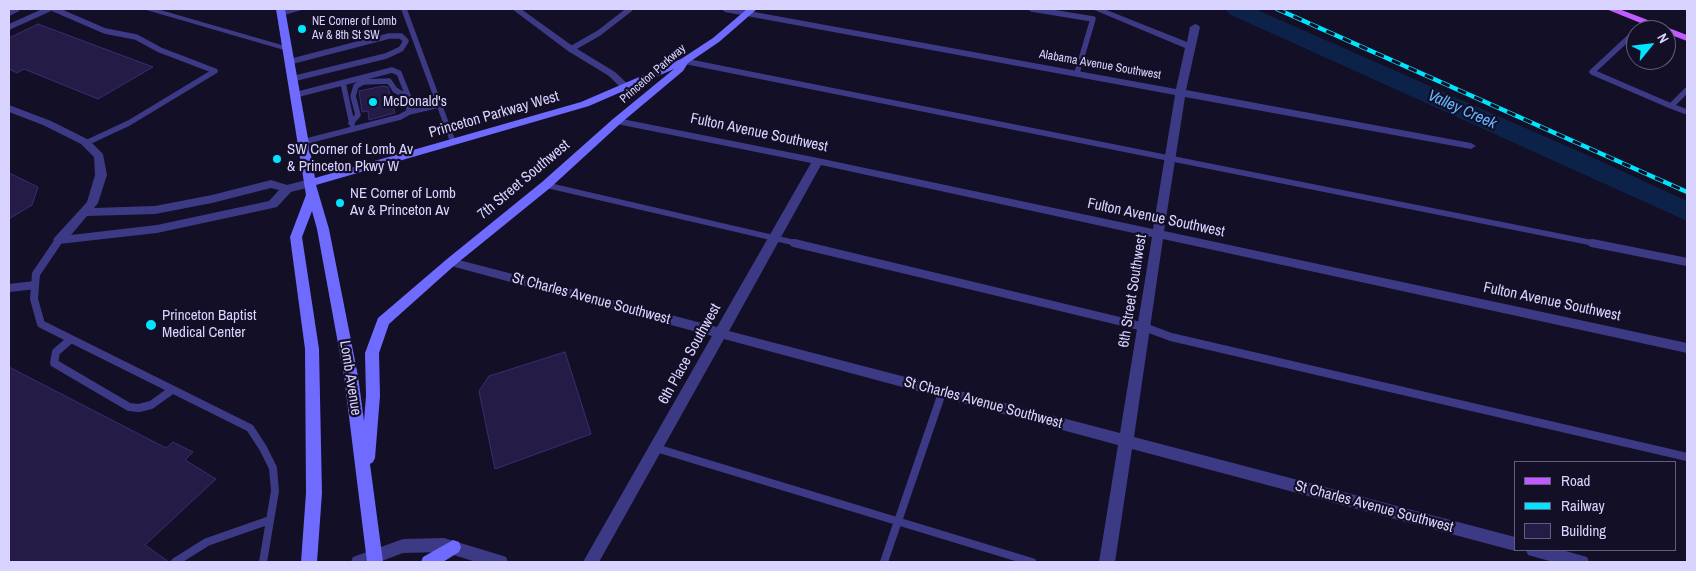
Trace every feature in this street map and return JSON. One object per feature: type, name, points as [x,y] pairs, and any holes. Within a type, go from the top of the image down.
[{"type":"main road","points":[[1610,9],[1640,20]]},
{"type":"main road","name":"Lomb Avenue","points":[[280,11],[311,189],[323,229],[352,376],[375,559]]},
{"type":"main road","name":"Princeton Parkway","points":[[617,121],[680,69],[684,61],[716,40],[750,11]]},
{"type":"main road","name":"Princeton Parkway West","points":[[311,189],[453,142],[585,104],[684,61]]},
{"type":"main road","name":"7th Street Southwest","points":[[366,482],[373,396],[372,353],[382,321],[451,262],[546,186],[617,121]]},
{"type":"main road","points":[[309,562],[314,494],[312,349],[296,237],[311,189]]},
{"type":"main road","points":[[430,562],[453,548]]},
{"type":"street","points":[[148,9],[287,48]]},
{"type":"street","points":[[280,11],[300,9]]},
{"type":"street","points":[[516,9],[571,49],[612,74],[626,87]]},
{"type":"street","name":"Alabama Avenue Southwest","points":[[724,9],[750,11],[1471,146]]},
{"type":"street","points":[[1097,9],[1189,46]]},
{"type":"street","name":"6th Street Southwest","points":[[1107,562],[1180,93],[1195,26]]},
{"type":"street","points":[[9,108],[47,123],[86,143],[99,156],[102,175],[92,203],[59,240]]},
{"type":"street","name":"Fulton Avenue Southwest","points":[[617,121],[818,161],[1687,348]]},
{"type":"street","name":"6th Place Southwest","points":[[591,562],[818,161]]},
{"type":"street","points":[[83,212],[155,210],[271,184],[288,189],[311,189]]},
{"type":"street","points":[[59,240],[172,226],[273,204],[288,189]]},
{"type":"street","points":[[172,226],[180,205]]},
{"type":"street","name":"St Charles Avenue Southwest","points":[[451,262],[1514,544]]},
{"type":"street","points":[[359,562],[375,559],[403,546],[444,545],[498,562]]},
{"type":"street","points":[[1538,551],[1581,562]]},
{"type":"lane","points":[[9,13],[17,9]]},
{"type":"lane","points":[[9,27],[49,9]]},
{"type":"lane","points":[[54,9],[105,32],[136,37],[160,50],[215,71],[129,123],[86,143]]},
{"type":"lane","points":[[404,9],[453,142]]},
{"type":"lane","points":[[571,49],[599,33],[630,9]]},
{"type":"lane","points":[[1032,9],[1093,19],[1077,73]]},
{"type":"lane","points":[[289,62],[389,36],[401,36],[406,41],[401,49],[386,56],[292,79]]},
{"type":"lane","points":[[1626,40],[1592,72],[1687,112]]},
{"type":"lane","points":[[684,61],[1687,262]]},
{"type":"lane","points":[[295,95],[378,72],[396,70],[409,98],[409,112]]},
{"type":"lane","points":[[352,126],[358,115],[353,96],[356,86],[371,81],[390,81],[395,90],[409,98]]},
{"type":"lane","points":[[343,83],[352,126]]},
{"type":"lane","points":[[1670,106],[1687,90]]},
{"type":"lane","points":[[303,142],[352,126],[400,117],[409,112],[439,106]]},
{"type":"lane","points":[[546,186],[774,238],[1144,327],[1171,337],[1687,457]]},
{"type":"lane","points":[[59,240],[36,274],[34,299],[41,324],[250,428],[273,468],[275,491],[262,562]]},
{"type":"lane","points":[[9,288],[35,285]]},
{"type":"lane","points":[[71,339],[56,352],[54,363],[129,407],[139,408],[151,405],[172,390]]},
{"type":"lane","points":[[884,562],[942,393]]},
{"type":"lane","points":[[656,448],[1032,562]]},
{"type":"lane","points":[[175,562],[207,542],[270,520]]},
{"type":"building","points":[[38,24],[153,67],[98,99],[24,69],[17,73],[9,69],[9,38]]},
{"type":"building","points":[[383,86],[388,87],[395,113],[369,120],[368,111],[362,112],[359,91]]},
{"type":"building","points":[[9,173],[38,187],[32,205],[9,219]]},
{"type":"building","points":[[565,352],[591,434],[495,469],[479,391],[489,376]]},
{"type":"building","points":[[9,367],[166,448],[173,442],[193,452],[185,460],[216,479],[145,545],[169,562],[9,562]]},
{"type":"waterway","name":"Valley Creek","points":[[1237,9],[1587,165],[1687,212]]},
{"type":"railway","points":[[1277,9],[1687,192]]},
{"type":"place","name":"NE Corner of Lomb Av & 8th St SW","points":[[302,29]]},
{"type":"place","name":"McDonald's","points":[[373,102]]},
{"type":"place","name":"SW Corner of Lomb Av & Princeton Pkwy W","points":[[277,159]]},
{"type":"place","name":"NE Corner of Lomb Av & Princeton Av","points":[[340,203]]},
{"type":"place","name":"Princeton Baptist Medical Center","points":[[151,325]]}]
